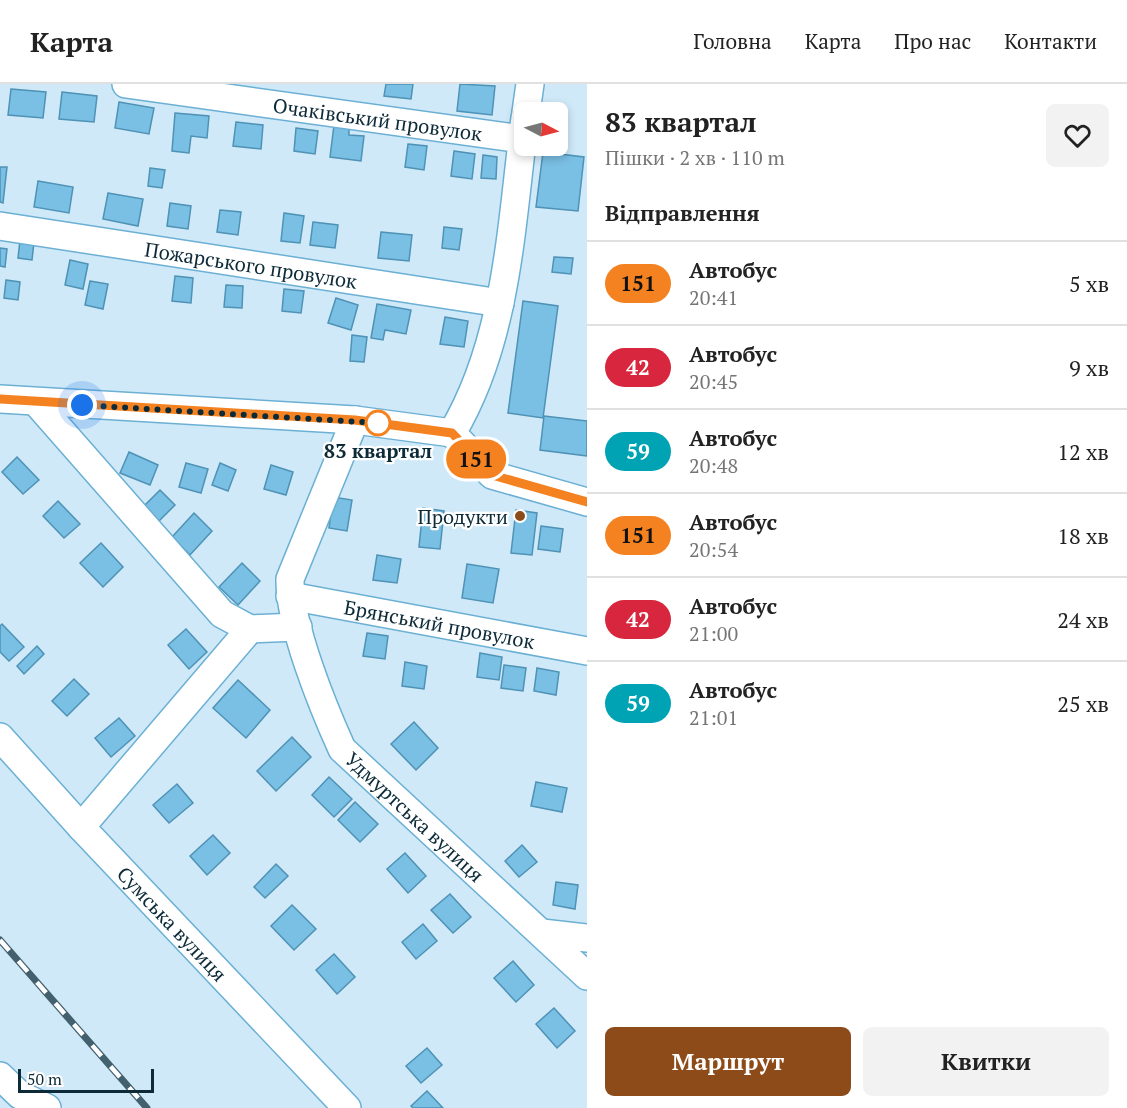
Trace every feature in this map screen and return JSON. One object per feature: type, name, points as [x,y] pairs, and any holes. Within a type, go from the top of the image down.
[{"type":"street","name":"Очакiвський провулок","points":[[126,84],[514,128]]},
{"type":"street","points":[[527,102],[530,84]]},
{"type":"street","points":[[452,433],[466,410],[486,363],[500,303],[520,156]]},
{"type":"street","name":"Пожарського провулок","points":[[0,226],[500,303]]},
{"type":"street","points":[[0,399],[355,420],[452,433],[492,475],[587,502]]},
{"type":"street","points":[[36,402],[222,614],[250,629],[298,627]]},
{"type":"street","name":"Удмуртська вулиця","points":[[355,420],[290,579],[290,596],[298,627],[326,713],[342,749],[587,976]]},
{"type":"street","name":"Брянський провулок","points":[[290,596],[587,651]]},
{"type":"street","points":[[81,827],[250,629]]},
{"type":"street","name":"Сумська вулиця","points":[[0,737],[81,827],[347,1108]]},
{"type":"street","points":[[542,933],[587,939]]},
{"type":"street","points":[[0,1076],[10,1099],[47,1108]]},
{"type":"building","points":[[386,84],[413,84],[411,99],[384,96]]},
{"type":"building","points":[[460,84],[495,86],[492,115],[457,111]]},
{"type":"building","points":[[11,89],[46,92],[43,118],[8,115]]},
{"type":"building","points":[[62,92],[97,96],[94,122],[59,119]]},
{"type":"building","points":[[119,102],[154,108],[149,134],[115,128]]},
{"type":"building","points":[[175,113],[209,116],[207,138],[191,136],[189,153],[172,151]]},
{"type":"building","points":[[236,122],[263,125],[261,149],[233,146]]},
{"type":"building","points":[[334,125],[349,127],[349,135],[364,136],[361,161],[330,157]]},
{"type":"building","points":[[296,128],[318,131],[315,154],[294,151]]},
{"type":"building","points":[[408,144],[427,146],[424,170],[405,167]]},
{"type":"building","points":[[454,151],[475,154],[472,179],[451,176]]},
{"type":"building","points":[[483,155],[497,157],[496,179],[481,178]]},
{"type":"building","points":[[542,156],[584,157],[578,211],[536,207]]},
{"type":"building","points":[[0,167],[7,167],[3,203],[0,202]]},
{"type":"building","points":[[150,168],[165,170],[162,188],[148,186]]},
{"type":"building","points":[[38,181],[73,187],[69,213],[34,207]]},
{"type":"building","points":[[108,193],[143,199],[138,226],[103,219]]},
{"type":"building","points":[[170,203],[191,206],[188,229],[167,226]]},
{"type":"building","points":[[220,210],[241,212],[238,235],[217,232]]},
{"type":"building","points":[[284,213],[304,216],[300,243],[281,241]]},
{"type":"building","points":[[313,222],[338,225],[335,248],[310,245]]},
{"type":"building","points":[[444,227],[462,229],[459,250],[442,248]]},
{"type":"building","points":[[381,232],[412,235],[409,261],[378,258]]},
{"type":"building","points":[[20,240],[34,242],[32,260],[18,258]]},
{"type":"building","points":[[0,248],[7,249],[5,267],[0,266]]},
{"type":"building","points":[[554,257],[573,258],[571,274],[552,272]]},
{"type":"building","points":[[70,260],[88,264],[83,289],[65,285]]},
{"type":"building","points":[[175,276],[193,278],[191,303],[172,301]]},
{"type":"building","points":[[6,280],[20,282],[18,300],[4,298]]},
{"type":"building","points":[[90,281],[108,284],[103,309],[85,305]]},
{"type":"building","points":[[226,285],[243,286],[242,308],[224,307]]},
{"type":"building","points":[[284,289],[304,291],[301,313],[282,311]]},
{"type":"building","points":[[336,298],[358,305],[351,330],[328,323]]},
{"type":"building","points":[[523,301],[558,306],[543,418],[508,413]]},
{"type":"building","points":[[377,304],[411,310],[406,334],[385,330],[383,340],[371,338]]},
{"type":"building","points":[[445,317],[468,321],[464,347],[440,344]]},
{"type":"building","points":[[352,335],[367,337],[364,362],[350,361]]},
{"type":"building","points":[[544,416],[587,421],[587,456],[540,450]]},
{"type":"building","points":[[129,452],[158,465],[150,485],[120,473]]},
{"type":"building","points":[[17,457],[39,480],[23,494],[2,472]]},
{"type":"building","points":[[186,463],[208,469],[201,493],[179,487]]},
{"type":"building","points":[[220,463],[236,470],[228,491],[212,485]]},
{"type":"building","points":[[271,465],[293,472],[286,495],[264,489]]},
{"type":"building","points":[[160,490],[175,505],[153,527],[138,512]]},
{"type":"building","points":[[333,497],[352,500],[347,531],[329,528]]},
{"type":"building","points":[[58,501],[80,524],[64,538],[43,516]]},
{"type":"building","points":[[423,508],[444,511],[440,549],[419,547]]},
{"type":"building","points":[[516,510],[537,513],[532,555],[511,553]]},
{"type":"building","points":[[194,513],[212,531],[190,555],[172,537]]},
{"type":"building","points":[[541,526],[563,529],[560,552],[538,549]]},
{"type":"building","points":[[101,543],[123,567],[103,587],[80,563]]},
{"type":"building","points":[[377,555],[401,559],[397,583],[373,580]]},
{"type":"building","points":[[242,563],[260,581],[238,605],[219,587]]},
{"type":"building","points":[[467,564],[499,569],[493,603],[462,598]]},
{"type":"building","points":[[2,624],[24,647],[9,661],[0,652],[0,626]]},
{"type":"building","points":[[186,629],[207,652],[189,669],[168,645]]},
{"type":"building","points":[[367,633],[388,636],[385,659],[363,656]]},
{"type":"building","points":[[37,646],[44,654],[24,674],[17,666]]},
{"type":"building","points":[[480,653],[502,657],[499,680],[477,677]]},
{"type":"building","points":[[405,662],[427,666],[424,689],[402,686]]},
{"type":"building","points":[[504,665],[526,668],[523,691],[501,688]]},
{"type":"building","points":[[537,668],[559,672],[556,695],[534,691]]},
{"type":"building","points":[[74,679],[89,694],[67,716],[52,701]]},
{"type":"building","points":[[238,680],[270,710],[246,738],[213,708]]},
{"type":"building","points":[[119,718],[135,736],[111,757],[95,738]]},
{"type":"building","points":[[414,722],[438,748],[416,770],[391,744]]},
{"type":"building","points":[[292,737],[311,757],[276,791],[257,771]]},
{"type":"building","points":[[329,777],[352,799],[334,817],[312,795]]},
{"type":"building","points":[[536,782],[567,788],[562,812],[531,806]]},
{"type":"building","points":[[177,784],[193,803],[169,823],[153,805]]},
{"type":"building","points":[[355,802],[378,824],[360,842],[338,820]]},
{"type":"building","points":[[213,835],[230,853],[207,875],[190,856]]},
{"type":"building","points":[[522,845],[537,862],[519,877],[505,861]]},
{"type":"building","points":[[405,853],[426,876],[408,893],[387,869]]},
{"type":"building","points":[[276,864],[288,876],[265,898],[254,887]]},
{"type":"building","points":[[556,882],[578,885],[575,909],[553,905]]},
{"type":"building","points":[[450,894],[471,917],[453,933],[431,910]]},
{"type":"building","points":[[292,905],[316,929],[294,950],[271,926]]},
{"type":"building","points":[[423,924],[437,941],[416,959],[402,942]]},
{"type":"building","points":[[334,954],[355,977],[337,994],[316,970]]},
{"type":"building","points":[[513,961],[534,985],[516,1002],[494,978]]},
{"type":"building","points":[[554,1008],[575,1031],[557,1048],[536,1024]]},
{"type":"building","points":[[427,1048],[442,1065],[421,1083],[406,1066]]},
{"type":"building","points":[[427,1091],[443,1108],[413,1108],[411,1106]]},
{"type":"railway","points":[[0,940],[147,1108]]},
{"type":"bus line","name":"151","points":[[0,399],[355,420],[452,433],[492,475],[576,501],[587,502]]},
{"type":"place","name":"83 квартал","points":[[378,423]]},
{"type":"place","name":"Продукти","points":[[520,516]]},
{"type":"route","points":[[82,405],[378,423]]}]
